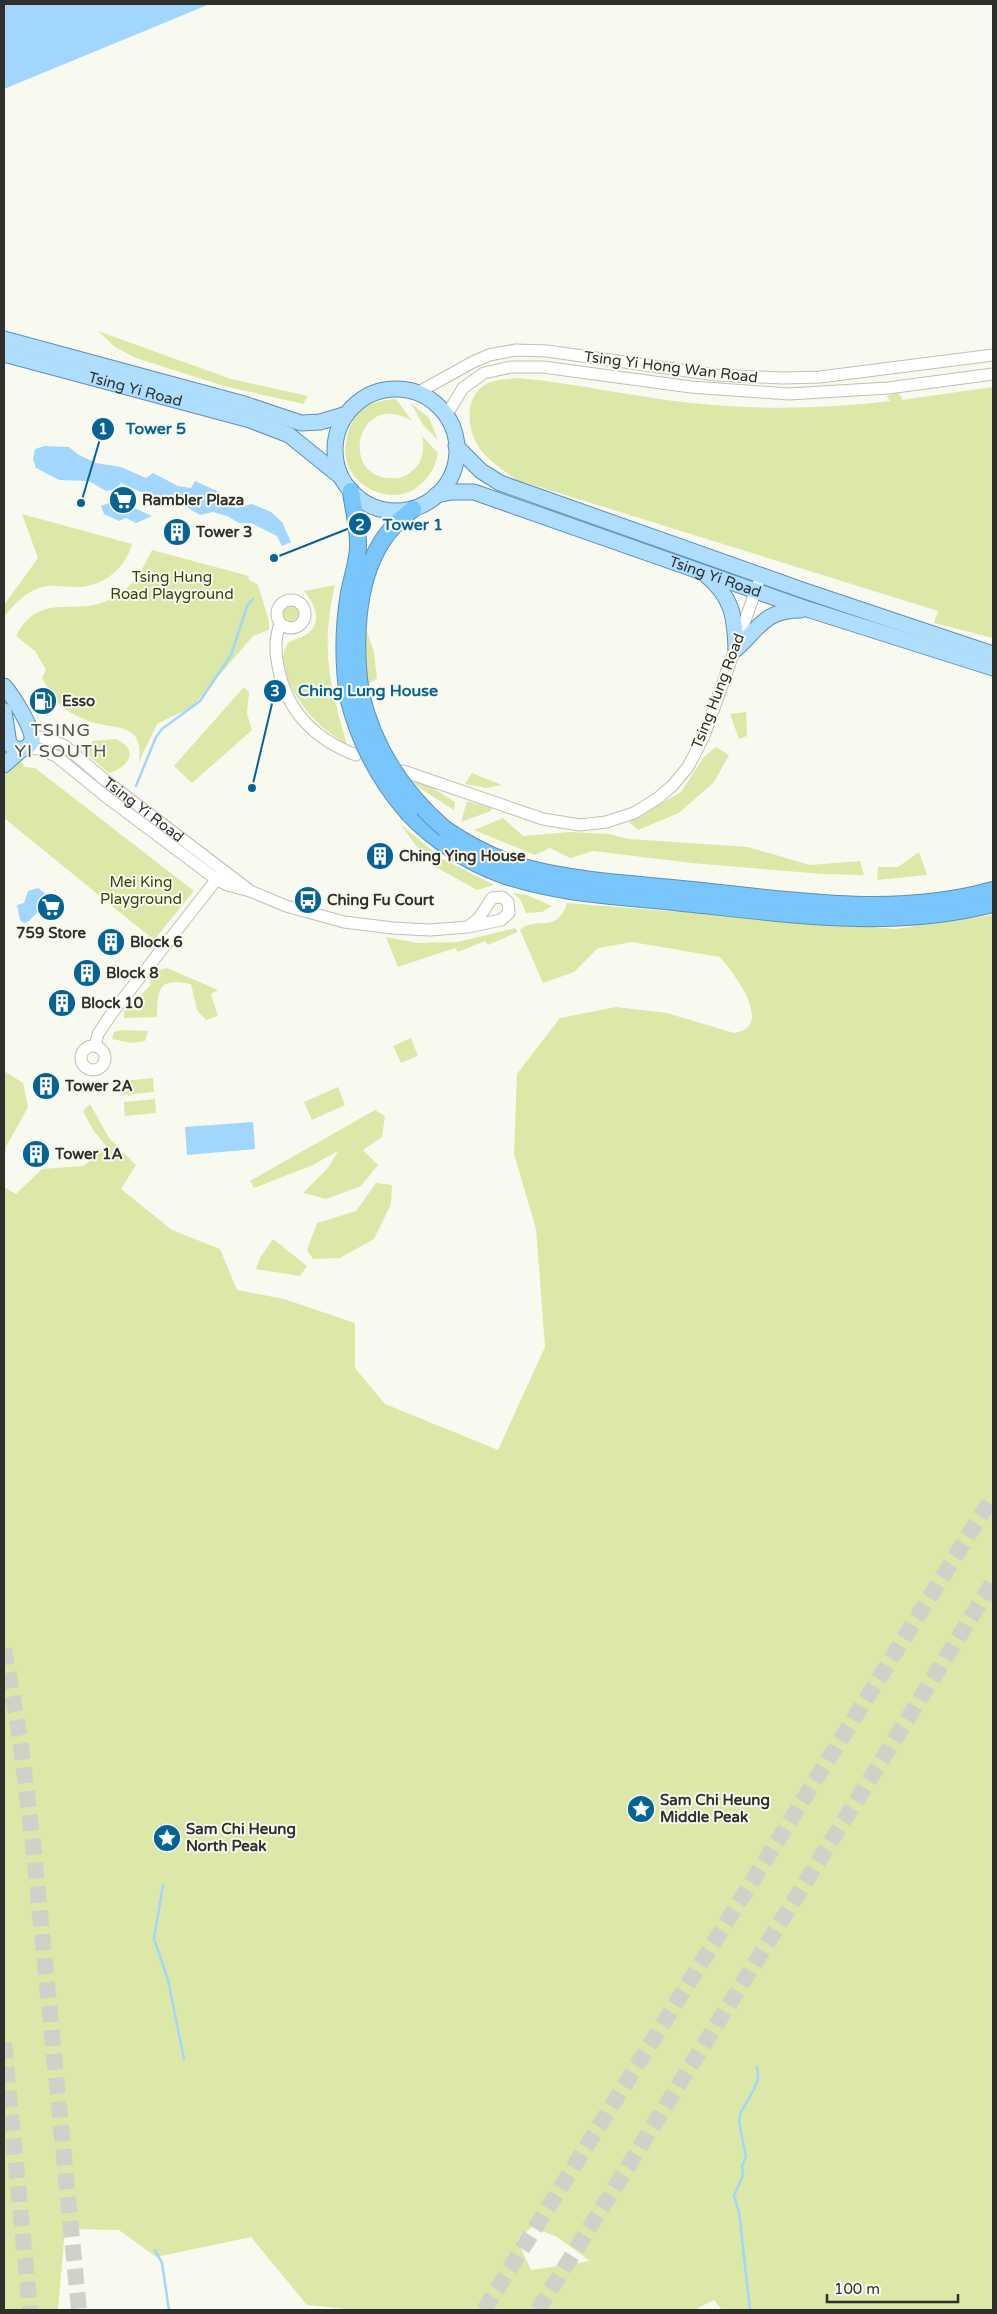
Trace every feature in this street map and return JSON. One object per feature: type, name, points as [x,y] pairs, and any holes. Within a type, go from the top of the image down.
[{"type":"highway","points":[[351,491],[358,543],[344,633],[345,675],[376,741],[394,773],[418,804],[445,829],[478,849],[527,868],[586,879],[870,906],[934,902],[993,890]]},
{"type":"highway","points":[[413,509],[382,540],[370,566],[358,629],[358,661],[354,695],[356,727],[372,763],[394,798],[408,814],[436,839],[460,855],[486,868],[521,880],[561,889],[816,916],[874,919],[935,916],[993,904]]},
{"type":"main road","name":"Tsing Yi Road","points":[[4,339],[77,365],[289,434],[340,476],[351,491],[364,502],[378,508],[395,511],[413,509],[436,496],[452,492],[474,492],[810,610],[993,668]]},
{"type":"main road","name":"Tsing Yi Road","points":[[4,354],[77,365],[244,404],[301,423],[320,422],[347,414]]},
{"type":"main road","name":"Tsing Yi Road","points":[[340,476],[335,450],[337,435],[347,414],[361,400],[378,392],[399,389],[417,393],[438,406],[454,431],[456,446],[453,470],[446,484],[436,496]]},
{"type":"main road","name":"Tsing Yi Road","points":[[456,446],[481,471],[500,483],[993,654]]},
{"type":"main road","points":[[699,570],[719,586],[727,598],[734,617],[736,649]]},
{"type":"main road","points":[[736,649],[761,622],[772,615],[786,610],[810,610]]},
{"type":"main road","points":[[4,686],[14,699],[27,740]]},
{"type":"main road","points":[[4,711],[6,739],[14,749],[27,740]]},
{"type":"main road","points":[[6,739],[16,725],[27,740]]},
{"type":"main road","points":[[4,766],[27,740]]},
{"type":"street","name":"Tsing Yi Hong Wan Road","points":[[417,393],[473,362],[497,353],[516,350],[547,351],[716,375],[783,378],[820,377],[993,355]]},
{"type":"street","name":"Tsing Yi Hong Wan Road","points":[[446,416],[463,388],[484,372],[511,367],[543,367],[691,387],[789,394],[878,389],[993,374]]},
{"type":"street","name":"Tsing Hung Road","points":[[403,771],[543,819],[580,824],[606,822],[634,813],[658,798],[672,786],[688,767],[704,736],[761,575]]},
{"type":"street","points":[[280,624],[276,641],[278,669],[286,696],[296,712],[322,738],[338,748],[356,755]]},
{"type":"street","name":"Tsing Yi Road","points":[[27,740],[53,740],[64,746],[135,804],[250,891]]},
{"type":"street","name":"Tsing Yi Road","points":[[27,740],[39,749],[56,756],[104,795],[216,879],[227,885],[250,891],[286,906],[344,922],[413,929],[468,927]]},
{"type":"street","points":[[96,1046],[98,1034],[112,1013],[224,870]]},
{"type":"green space","points":[[98,331],[231,379],[308,396],[303,404],[224,386],[136,358],[115,347]]},
{"type":"green space","points":[[518,378],[670,400],[766,408],[865,404],[890,401],[887,396],[898,393],[902,398],[901,400],[993,387],[993,638],[934,623],[938,611],[517,480],[492,461],[478,446],[470,425],[470,415],[471,404],[481,387],[494,381]]},
{"type":"green space","points":[[396,399],[412,421],[394,414],[379,416],[368,423],[362,435],[360,449],[363,462],[372,473],[387,478],[397,478],[403,477],[419,464],[423,451],[422,436],[438,453],[430,474],[422,483],[404,494],[394,495],[375,491],[359,481],[348,465],[345,449],[351,424],[361,411],[374,403]]},
{"type":"green space","points":[[411,403],[429,418],[438,440],[423,425]]},
{"type":"green space","points":[[22,514],[132,544],[129,553],[119,568],[105,580],[87,586],[47,586],[34,590],[22,597],[4,617],[4,605],[38,558]]},
{"type":"green space","name":"Tsing Hung Road Playground","points":[[152,550],[249,576],[248,579],[258,585],[269,621],[269,630],[253,636],[192,707],[157,724],[139,762],[138,744],[132,733],[121,728],[87,720],[71,713],[58,702],[42,678],[46,670],[35,651],[16,636],[25,622],[35,614],[46,609],[94,605],[107,601],[123,592],[135,580]]},
{"type":"green space","points":[[335,585],[328,629],[329,666],[336,704],[347,745],[321,726],[301,703],[289,683],[283,661],[288,643],[309,632],[314,627],[316,621],[315,609],[304,591]]},
{"type":"green space","points":[[287,604],[295,604],[301,610],[301,618],[295,624],[287,624],[281,618],[281,610]]},
{"type":"green space","points":[[365,626],[374,652],[377,679],[364,686]]},
{"type":"green space","points":[[244,687],[249,692],[247,714],[252,730],[192,783],[174,766]]},
{"type":"green space","points":[[746,712],[747,736],[739,739],[730,714]]},
{"type":"green space","points":[[116,739],[128,748],[129,758],[122,767],[109,773],[83,751],[93,741]]},
{"type":"green space","points":[[716,747],[729,755],[714,782],[679,813],[638,830],[629,822],[681,792],[704,757]]},
{"type":"green space","name":"Mei King Playground","points":[[19,759],[25,767],[35,768],[194,891],[154,940],[4,818],[4,771]]},
{"type":"green space","points":[[472,773],[502,785],[486,788],[465,784]]},
{"type":"green space","points":[[411,779],[426,784],[455,802],[454,810],[418,787]]},
{"type":"green space","points":[[467,801],[492,808],[491,811],[461,822]]},
{"type":"green space","points":[[503,818],[523,836],[570,832],[609,834],[629,839],[748,847],[810,865],[860,861],[864,875],[823,874],[692,863],[593,851],[570,858],[550,848],[535,855],[474,830]]},
{"type":"green space","points":[[400,824],[441,858],[494,885],[477,890],[430,864]]},
{"type":"green space","points":[[919,852],[927,875],[877,880],[878,867],[898,867]]},
{"type":"green space","points":[[513,893],[527,895],[552,906],[542,912],[526,913],[520,899]]},
{"type":"green space","points":[[567,903],[896,929],[993,915],[993,2310],[722,2310],[714,2300],[694,2310],[356,2310],[307,2305],[251,2237],[156,2257],[119,2230],[65,2229],[58,2310],[4,2310],[4,1187],[16,1194],[42,1169],[83,1166],[107,1147],[93,1130],[83,1111],[90,1104],[109,1138],[136,1165],[121,1189],[172,1230],[220,1249],[237,1290],[284,1299],[355,1323],[355,1368],[385,1404],[498,1450],[545,1347],[536,1229],[514,1154],[517,1074],[560,1018],[616,1007],[667,1013],[734,1033],[746,1029],[751,1021],[748,998],[734,974],[720,957],[632,942],[598,948],[574,972],[543,983],[520,930],[533,924],[552,922],[563,913]],"holes":[[[532,2227],[557,2237],[590,2261],[531,2270],[517,2240]]]},
{"type":"green space","points":[[515,928],[518,932],[488,945],[485,941],[458,952],[455,948],[398,967],[386,937],[417,943],[458,942]]},
{"type":"green space","points":[[167,968],[218,990],[211,994],[218,1016],[206,1020],[197,1010],[191,984],[172,983],[166,984],[159,992],[157,1017],[124,1018],[124,1011],[150,986],[152,972]]},
{"type":"green space","points":[[122,1030],[148,1031],[145,1041],[131,1043],[112,1039],[114,1032]]},
{"type":"green space","points":[[411,1038],[418,1056],[401,1063],[393,1046]]},
{"type":"green space","points":[[4,1071],[23,1083],[28,1107],[6,1147],[4,1162]]},
{"type":"green space","points":[[153,1078],[154,1092],[123,1095],[122,1081]]},
{"type":"green space","points":[[338,1087],[345,1105],[312,1120],[304,1102]]},
{"type":"green space","points":[[155,1099],[156,1113],[125,1116],[124,1102]]},
{"type":"green space","points":[[375,1110],[385,1116],[382,1137],[363,1150],[378,1165],[361,1186],[326,1199],[303,1193],[328,1168],[338,1151],[313,1165],[254,1188],[250,1181]]},
{"type":"green space","points":[[376,1183],[392,1185],[391,1204],[374,1239],[340,1258],[313,1259],[307,1250],[317,1223],[356,1211]]},
{"type":"green space","points":[[273,1239],[307,1266],[300,1276],[256,1269],[261,1256]]},
{"type":"water","points":[[4,4],[210,4],[4,89]]},
{"type":"water","points":[[44,446],[69,447],[79,455],[96,463],[121,467],[146,478],[153,473],[178,486],[191,488],[195,481],[219,492],[223,501],[236,508],[252,504],[271,512],[282,522],[291,542],[282,546],[277,536],[251,523],[239,523],[227,516],[213,512],[200,515],[178,502],[156,499],[121,483],[116,489],[106,491],[89,481],[59,480],[36,468],[33,459],[35,449]]},
{"type":"water","points":[[109,503],[114,512],[132,507],[152,516],[136,523],[126,518],[119,521],[104,514],[101,506]]},
{"type":"water","points":[[38,888],[46,894],[47,902],[29,921],[24,923],[20,920],[17,905],[24,903],[28,891]]},
{"type":"water","points":[[253,1122],[255,1149],[187,1155],[185,1127]]},
{"type":"waterway","points":[[136,786],[156,737],[162,729],[200,701],[231,655],[247,606],[253,599]]},
{"type":"waterway","points":[[163,1885],[154,1939],[168,1980],[184,2059]]},
{"type":"waterway","points":[[750,2310],[739,2212],[734,2196],[743,2175],[742,2166],[746,2157],[739,2122],[740,2114],[758,2078],[757,2067]]},
{"type":"waterway","points":[[155,2250],[162,2263],[169,2310]]},
{"type":"tunnel","points":[[484,2310],[993,1496]]},
{"type":"tunnel","points":[[538,2310],[993,1582]]},
{"type":"tunnel","points":[[4,1649],[20,1738],[34,1852],[79,2310]]},
{"type":"tunnel","points":[[4,2043],[30,2310]]},
{"type":"place","name":"Rambler Plaza","points":[[123,500]]},
{"type":"place","name":"Tower 5","points":[[81,503]]},
{"type":"place","name":"Tower 3","points":[[177,532]]},
{"type":"place","name":"Tower 1","points":[[274,558]]},
{"type":"place","name":"Esso","points":[[43,701]]},
{"type":"place","name":"Ching Lung House","points":[[252,788]]},
{"type":"place","name":"Ching Ying House","points":[[380,856]]},
{"type":"place","name":"Ching Fu Court","points":[[308,900]]},
{"type":"place","name":"759 Store","points":[[51,907]]},
{"type":"place","name":"Block 6","points":[[111,942]]},
{"type":"place","name":"Block 8","points":[[87,973]]},
{"type":"place","name":"Block 10","points":[[62,1003]]},
{"type":"place","name":"Tower 2A","points":[[46,1086]]},
{"type":"place","name":"Tower 1A","points":[[36,1154]]},
{"type":"place","name":"Sam Chi Heung Middle Peak","points":[[641,1809]]},
{"type":"place","name":"Sam Chi Heung North Peak","points":[[167,1838]]},
{"type":"district","name":"TSING YI SOUTH","points":[[61,740]]}]
